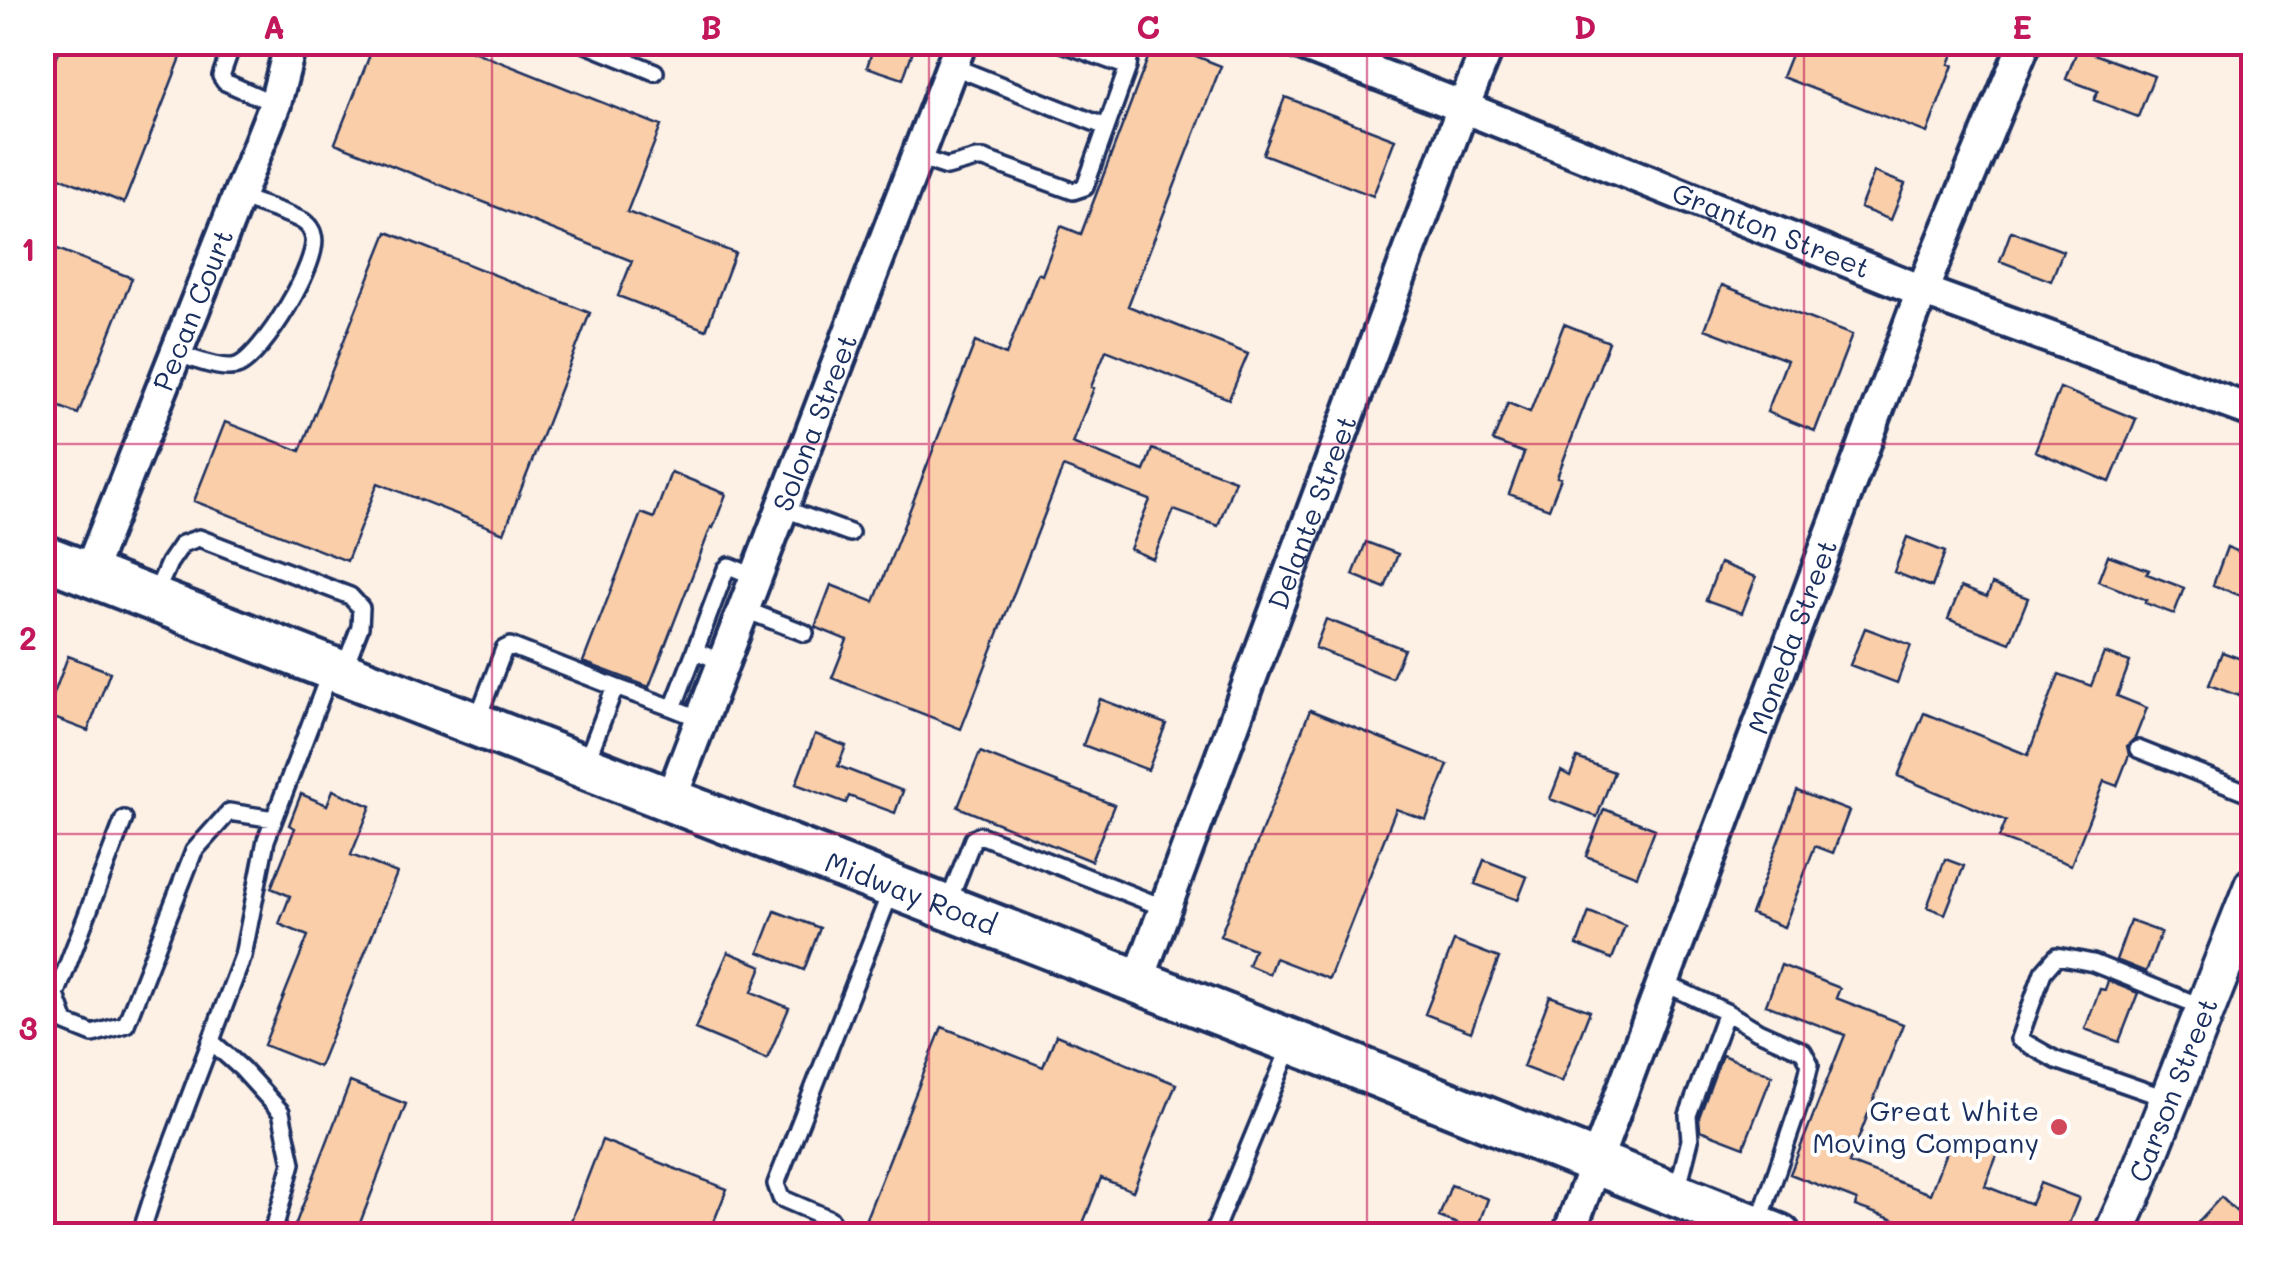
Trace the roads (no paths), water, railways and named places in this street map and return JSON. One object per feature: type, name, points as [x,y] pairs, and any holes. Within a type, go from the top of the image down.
[{"type":"main road","name":"Midway Road","points":[[42,556],[1138,981],[1768,1231]]},
{"type":"street","name":"Pecan Court","points":[[88,574],[274,104],[291,42]]},
{"type":"street","name":"Granton Street","points":[[1295,42],[1922,291],[2254,412]]},
{"type":"street","name":"Delante Street","points":[[1138,981],[1490,42]]},
{"type":"street","name":"Moneda Street","points":[[1568,1236],[1922,291],[2024,42]]},
{"type":"street","name":"Solona Street","points":[[670,802],[687,714],[709,657],[744,609],[956,54]]},
{"type":"street","name":"Carson Street","points":[[2114,1236],[2254,886]]},
{"type":"lane","points":[[233,42],[220,76],[224,82],[274,104]]},
{"type":"lane","points":[[581,42],[655,72]]},
{"type":"lane","points":[[1059,42],[1128,67]]},
{"type":"lane","points":[[917,157],[947,167],[984,159],[1080,190],[1085,186],[1128,67],[1131,42]]},
{"type":"lane","points":[[956,54],[1106,127]]},
{"type":"lane","points":[[176,353],[234,367],[249,358],[277,326],[313,256],[314,236],[304,222],[238,196]]},
{"type":"lane","points":[[782,508],[850,533]]},
{"type":"lane","points":[[140,1236],[243,956],[266,840],[336,672],[360,627],[361,608],[350,596],[199,538],[182,544],[153,601]]},
{"type":"lane","points":[[709,657],[726,569],[730,566],[756,577]]},
{"type":"lane","points":[[744,609],[805,633]]},
{"type":"lane","points":[[475,726],[504,648],[510,646],[687,714]]},
{"type":"lane","points":[[584,768],[615,686]]},
{"type":"lane","points":[[2138,750],[2254,795]]},
{"type":"lane","points":[[124,819],[56,995],[66,1023],[93,1034],[126,1024],[194,851],[229,812],[274,819]]},
{"type":"lane","points":[[946,908],[973,839],[980,834],[1166,908]]},
{"type":"lane","points":[[837,1236],[830,1219],[781,1198],[776,1184],[892,887]]},
{"type":"lane","points":[[2170,1100],[2056,1060],[2019,1040],[2042,972],[2057,956],[2092,962],[2206,1008]]},
{"type":"lane","points":[[1664,983],[1803,1051],[1810,1064],[1768,1231]]},
{"type":"lane","points":[[1677,1194],[1690,1140],[1688,1115],[1726,1012]]},
{"type":"lane","points":[[212,1042],[281,1112],[292,1163],[276,1222],[268,1236]]},
{"type":"lane","points":[[1212,1236],[1292,1042]]},
{"type":"place","name":"Great White Moving Company","points":[[2059,1127]]}]
